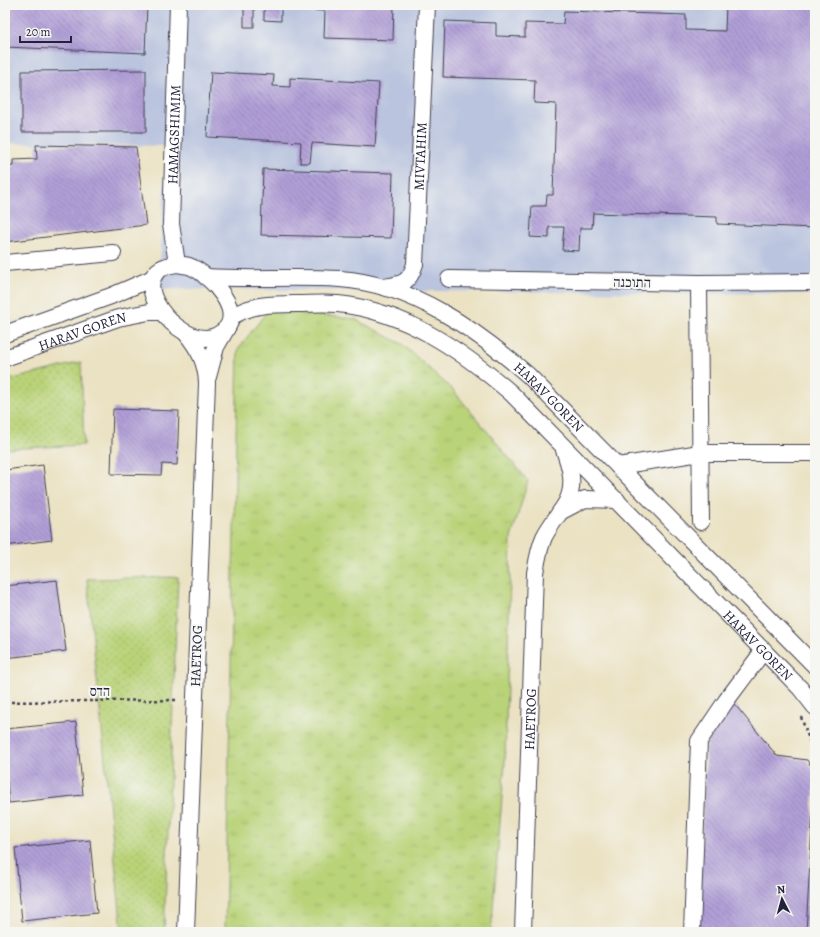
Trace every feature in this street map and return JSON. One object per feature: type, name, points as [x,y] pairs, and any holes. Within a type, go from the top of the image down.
[{"type":"street","name":"HAMAGSHIMIM","points":[[177,264],[171,224],[178,5]]},
{"type":"street","name":"MIVTAHIM","points":[[383,287],[406,281],[411,276],[415,264],[427,5]]},
{"type":"street","points":[[5,263],[113,253]]},
{"type":"street","points":[[177,264],[189,266],[206,277],[226,299],[230,309],[229,323],[218,335],[207,338],[195,338],[181,332],[154,301],[152,294],[153,278],[162,268],[177,264]]},
{"type":"street","name":"HARAV GOREN","points":[[206,277],[240,279],[341,279],[383,287],[429,304],[480,335],[528,375],[815,666]]},
{"type":"street","name":"HARAV GOREN","points":[[5,334],[124,291],[153,278]]},
{"type":"street","name":"התוכנה","points":[[449,279],[699,283],[815,282]]},
{"type":"street","points":[[699,283],[701,522]]},
{"type":"street","name":"HARAV GOREN","points":[[229,323],[248,309],[265,304],[322,303],[358,308],[398,319],[417,327],[466,356],[511,393],[764,650],[800,688],[815,707]]},
{"type":"street","name":"HARAV GOREN","points":[[5,358],[118,318],[149,312],[162,312]]},
{"type":"street","name":"HAETROG","points":[[186,932],[207,380],[216,347],[229,323]]},
{"type":"street","name":"HAETROG","points":[[186,333],[200,351],[207,380]]},
{"type":"street","name":"HAETROG","points":[[523,932],[535,573],[544,537],[567,502],[571,488],[571,468],[562,445]]},
{"type":"street","points":[[618,466],[700,453],[815,453]]},
{"type":"street","points":[[560,512],[585,499],[616,500]]},
{"type":"street","points":[[791,642],[815,652]]},
{"type":"street","points":[[692,932],[700,741],[726,701],[764,650]]},
{"type":"path","name":"הדס","points":[[5,702],[194,700]]},
{"type":"shaded area","points":[[5,5],[815,5],[815,294],[159,289],[166,146],[5,143]]},
{"type":"green space","points":[[269,309],[355,319],[402,344],[453,390],[528,481],[511,538],[505,761],[491,932],[225,932],[238,349]]},
{"type":"green space","points":[[81,362],[84,445],[5,449],[5,381]]},
{"type":"green space","points":[[178,577],[164,932],[122,932],[87,579]]},
{"type":"building","points":[[5,5],[147,5],[145,53],[5,47]]},
{"type":"building","points":[[264,5],[281,5],[281,21],[264,20]]},
{"type":"building","points":[[288,5],[394,5],[393,40],[324,38],[325,11],[288,9]]},
{"type":"building","points":[[726,5],[815,6],[815,228],[717,224],[717,217],[593,213],[592,228],[580,228],[579,251],[562,250],[564,227],[549,227],[549,238],[530,237],[532,206],[546,206],[547,195],[553,195],[556,104],[534,103],[535,80],[443,77],[445,21],[496,23],[496,36],[525,37],[525,23],[563,24],[564,11],[686,15],[686,30],[725,31]]},
{"type":"building","points":[[254,6],[254,27],[244,27],[244,7]]},
{"type":"building","points":[[146,70],[146,132],[22,132],[22,71]]},
{"type":"building","points":[[211,72],[274,75],[273,86],[290,87],[290,78],[379,83],[375,147],[312,143],[310,163],[300,163],[301,142],[207,137]]},
{"type":"building","points":[[36,145],[136,147],[146,225],[5,242],[5,167],[13,166],[13,160],[37,159]]},
{"type":"building","points":[[263,169],[393,173],[391,238],[261,235]]},
{"type":"building","points":[[113,409],[179,411],[177,465],[162,464],[161,475],[111,474]]},
{"type":"building","points":[[43,465],[52,540],[5,546],[5,470]]},
{"type":"building","points":[[57,580],[66,651],[5,658],[5,586]]},
{"type":"building","points":[[732,701],[777,756],[807,760],[815,772],[806,932],[696,932],[707,739]]},
{"type":"building","points":[[76,722],[83,795],[9,803],[5,764],[5,729]]},
{"type":"building","points":[[90,840],[97,913],[22,921],[15,848]]}]
